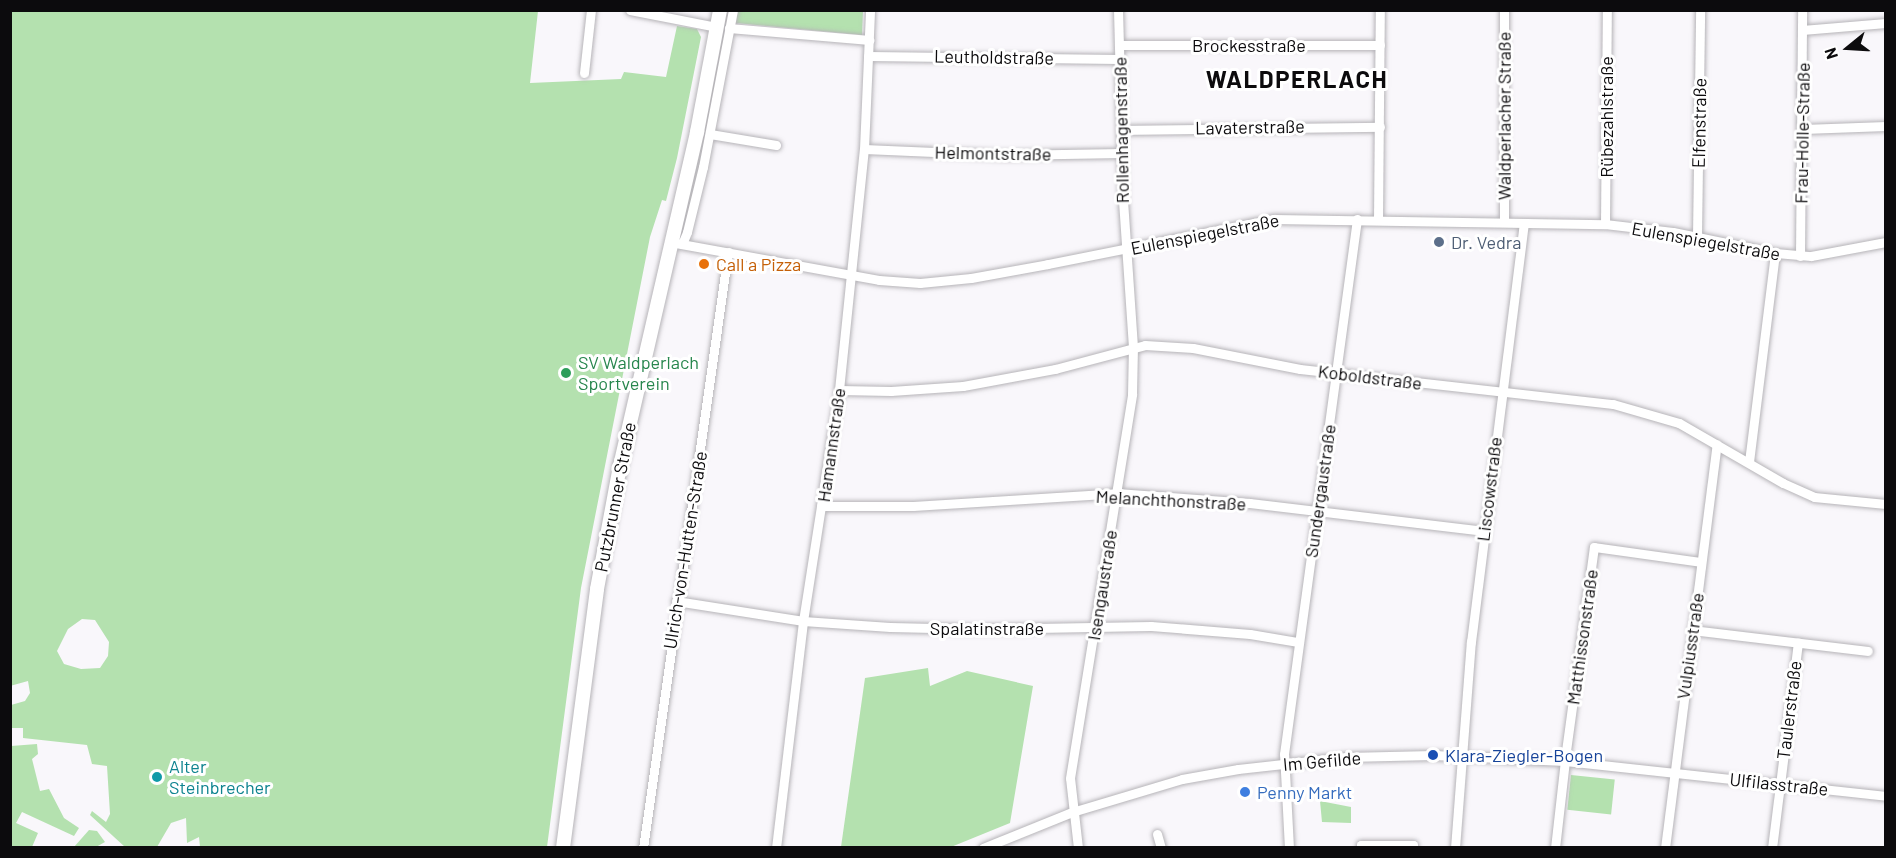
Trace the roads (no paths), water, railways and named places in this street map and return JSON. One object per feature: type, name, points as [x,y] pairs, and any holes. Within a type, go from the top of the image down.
[{"type":"main road","name":"Putzbrunner Straße","points":[[562,848],[597,589],[620,466],[676,243],[697,132],[723,28],[720,10]]},
{"type":"street","points":[[584,73],[591,10]]},
{"type":"street","points":[[630,10],[723,28],[868,40]]},
{"type":"street","name":"Putzbrunner Straße","points":[[676,243],[694,204],[710,134],[723,28],[733,10]]},
{"type":"street","name":"Hamannstraße","points":[[776,848],[803,621],[839,390],[852,276],[864,149],[870,10]]},
{"type":"street","name":"Rollenhagenstraße","points":[[1118,10],[1125,250]]},
{"type":"street","points":[[1378,220],[1380,10]]},
{"type":"street","name":"Waldperlacher Straße","points":[[1504,10],[1504,222]]},
{"type":"street","name":"Rübezahlstraße","points":[[1605,225],[1607,10]]},
{"type":"street","name":"Elfenstraße","points":[[1697,236],[1700,10]]},
{"type":"street","name":"Frau-Holle-Straße","points":[[1800,256],[1803,129],[1802,10]]},
{"type":"street","points":[[1802,30],[1886,22]]},
{"type":"street","name":"Brockesstraße","points":[[1119,45],[1380,45]]},
{"type":"street","name":"Leutholdstraße","points":[[868,56],[1119,59]]},
{"type":"street","points":[[1803,129],[1886,126]]},
{"type":"street","name":"Lavaterstraße","points":[[1121,130],[1380,127]]},
{"type":"street","points":[[710,134],[776,145]]},
{"type":"street","name":"Helmontstraße","points":[[864,149],[1004,156],[1122,153]]},
{"type":"street","name":"Eulenspiegelstraße","points":[[676,243],[852,276],[920,283],[971,278],[1125,250],[1274,219],[1605,225],[1697,236],[1775,253],[1800,256],[1886,242]]},
{"type":"street","name":"Sundergaustraße","points":[[1289,848],[1285,763],[1298,642],[1357,219]]},
{"type":"street","name":"Liscowstraße","points":[[1461,756],[1484,531],[1524,223]]},
{"type":"street","name":"Isengaustraße","points":[[1078,848],[1072,812],[1070,778],[1132,394],[1133,347],[1125,250]]},
{"type":"street","name":"Ulrich-von-Hutten-Straße","points":[[643,848],[676,601],[728,252]]},
{"type":"street","points":[[1749,462],[1775,253]]},
{"type":"street","name":"Koboldstraße","points":[[839,390],[891,391],[963,386],[1055,369],[1145,345],[1193,348],[1337,373],[1632,408],[1679,423],[1783,483],[1814,497],[1886,504]]},
{"type":"street","name":"Vulpiusstraße","points":[[1665,848],[1717,444]]},
{"type":"street","name":"Melanchthonstraße","points":[[821,506],[914,506],[1117,494],[1317,510],[1484,531]]},
{"type":"street","name":"Matthissonstraße","points":[[1564,761],[1594,548],[1701,562]]},
{"type":"street","name":"Spalatinstraße","points":[[676,601],[803,621],[933,628],[1173,627],[1250,634],[1298,642]]},
{"type":"street","points":[[1692,630],[1868,651]]},
{"type":"street","name":"Taulerstraße","points":[[1772,848],[1798,643]]},
{"type":"street","points":[[1455,848],[1461,756]]},
{"type":"street","name":"Im Gefilde","points":[[983,848],[1072,812],[1182,779],[1285,763],[1356,757],[1461,756],[1564,761],[1673,773]]},
{"type":"street","points":[[1555,848],[1564,761]]},
{"type":"street","name":"Ulfilasstraße","points":[[1673,773],[1886,796]]},
{"type":"street","points":[[1157,834],[1161,848]]},
{"type":"street","points":[[1361,848],[1361,845],[1413,845],[1413,848]]},
{"type":"place","name":"Dr. Vedra","points":[[1439,242]]},
{"type":"place","name":"Call a Pizza","points":[[704,264]]},
{"type":"place","name":"SV Waldperlach Sportverein","points":[[566,373]]},
{"type":"place","name":"Klara-Ziegler-Bogen","points":[[1433,755]]},
{"type":"place","name":"Alter Steinbrecher","points":[[157,777]]},
{"type":"place","name":"Penny Markt","points":[[1245,792]]},
{"type":"district","name":"WALDPERLACH","points":[[1297,79]]}]
